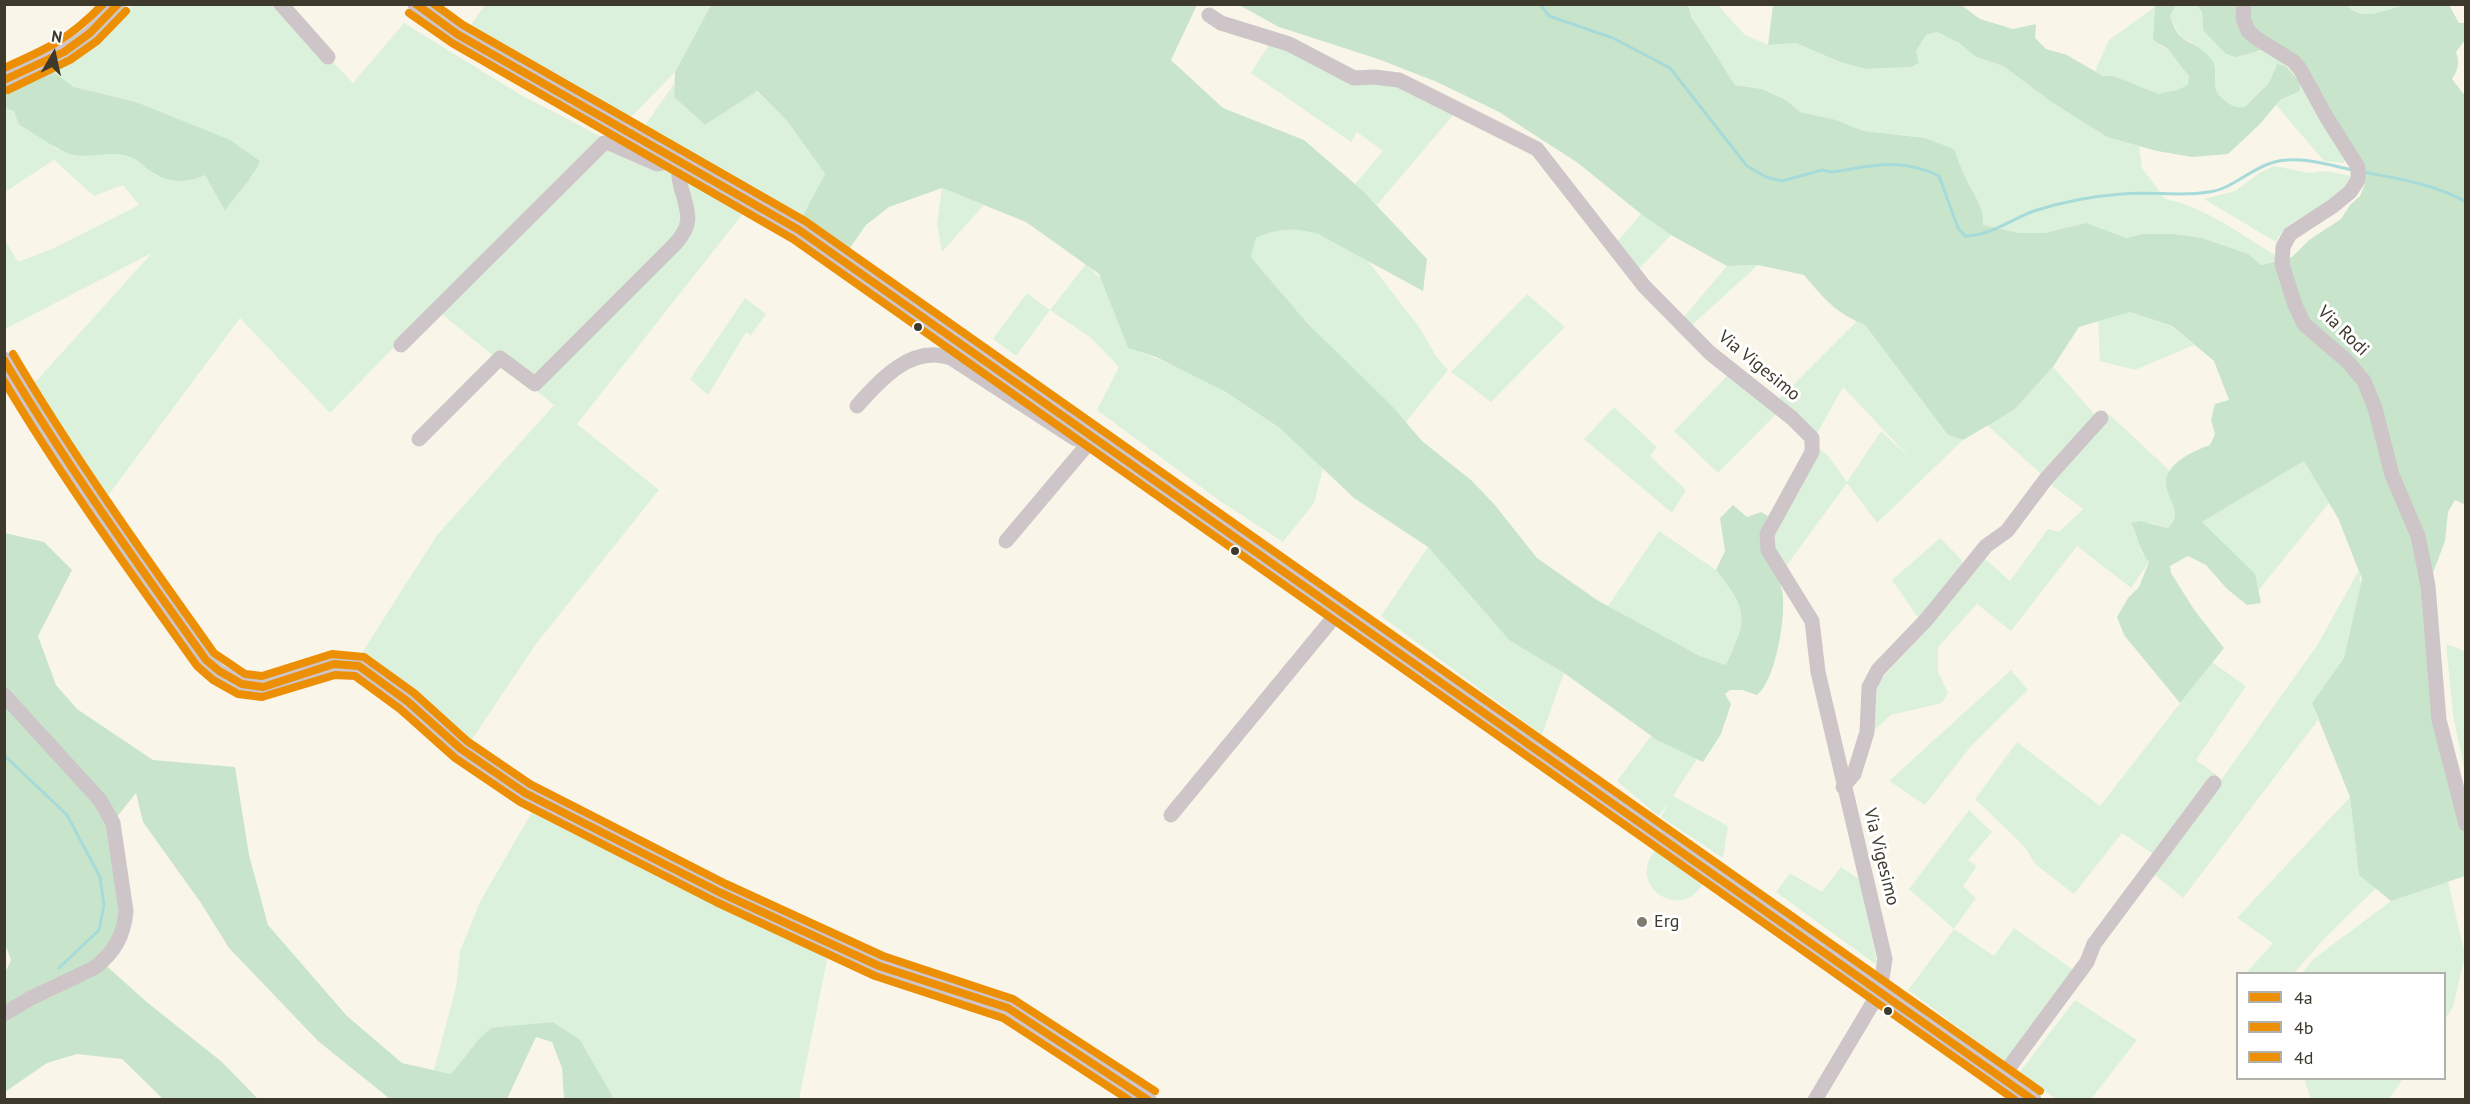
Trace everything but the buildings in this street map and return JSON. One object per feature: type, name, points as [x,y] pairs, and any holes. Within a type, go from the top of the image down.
[{"type":"street","points":[[4,80],[64,52],[90,33],[118,4]]},
{"type":"street","points":[[281,4],[328,57]]},
{"type":"street","points":[[415,4],[458,34],[800,230],[2034,1100]]},
{"type":"street","name":"Via Rodi","points":[[2244,4],[2243,18],[2248,31],[2293,61],[2300,69],[2358,167],[2359,176],[2354,188],[2289,234],[2282,253],[2284,272],[2304,324],[2347,361],[2364,381],[2375,408],[2392,476],[2418,536],[2428,586],[2439,720],[2466,824]]},
{"type":"street","name":"Via Vigesimo","points":[[1209,15],[1221,23],[1288,44],[1354,78],[1374,77],[1399,80],[1537,149],[1644,286],[1710,353],[1792,418],[1812,438],[1812,452],[1767,534],[1768,550],[1812,621],[1818,672],[1843,787],[1886,959],[1880,991]]},
{"type":"street","points":[[401,345],[604,143],[609,143],[657,164],[678,160]]},
{"type":"street","points":[[419,439],[500,358],[535,384],[681,238],[687,228],[689,217],[680,182],[678,160]]},
{"type":"street","points":[[857,406],[881,380],[898,366],[938,353],[951,358],[1074,438],[1088,444],[1105,446]]},
{"type":"street","points":[[4,359],[29,403],[132,558],[206,660],[219,671],[242,684],[263,687],[327,666],[343,664],[359,666],[407,700],[461,749],[525,793],[721,893],[879,966],[1008,1008],[1149,1100]]},
{"type":"street","points":[[1843,787],[1854,774],[1867,732],[1869,687],[1878,670],[1926,620],[1986,546],[2007,531],[2046,479],[2101,418]]},
{"type":"street","points":[[1006,541],[1088,444]]},
{"type":"street","points":[[1172,815],[1339,611]]},
{"type":"street","points":[[4,695],[100,801],[112,823],[126,911],[125,925],[120,939],[102,962],[4,1014]]},
{"type":"street","points":[[2002,1077],[2087,962],[2094,944],[2214,783]]},
{"type":"street","points":[[1815,1100],[1880,991]]},
{"type":"green space","points":[[133,4],[278,5],[353,83],[404,23],[521,95],[745,211],[577,424],[659,490],[536,644],[468,745],[358,659],[437,535],[554,405],[433,307],[330,413],[240,318],[107,497],[29,389],[152,253],[5,329],[4,238],[18,262],[54,248],[139,205],[123,185],[94,196],[54,160],[5,192],[5,108],[14,111],[19,125],[39,134],[56,149],[77,155],[112,153],[132,157],[157,176],[205,175],[225,211],[254,174],[136,102],[74,87],[48,68],[90,46]]},
{"type":"green space","points":[[2410,4],[2449,5],[2459,23],[2466,23],[2465,40],[2456,52],[2458,66],[2452,79],[2466,97],[2466,505],[2455,500],[2448,512],[2445,541],[2428,586],[2436,685],[2465,824],[2465,876],[2391,901],[2359,875],[2350,797],[2312,703],[2344,658],[2362,579],[2338,518],[2304,461],[2202,522],[2255,574],[2261,603],[2247,605],[2227,589],[2206,565],[2188,556],[2170,566],[2171,573],[2195,611],[2224,648],[2180,703],[2124,635],[2117,617],[2128,598],[2139,587],[2149,562],[2143,554],[2131,523],[2140,521],[2168,528],[2174,517],[2166,484],[2170,470],[2182,459],[2210,445],[2215,434],[2211,420],[2215,404],[2229,400],[2214,361],[2172,326],[2130,312],[2079,327],[2053,367],[2014,410],[1963,440],[1948,435],[1865,325],[1846,316],[1831,304],[1804,275],[1758,265],[1727,266],[1671,235],[1578,163],[1499,112],[1437,82],[1378,59],[1279,27],[1239,5],[1688,5],[1692,18],[1735,85],[1762,89],[1786,100],[1800,112],[1833,119],[1864,131],[1925,138],[1954,149],[1980,207],[1983,225],[2020,233],[2044,233],[2086,223],[2127,238],[2141,234],[2174,234],[2202,238],[2249,254],[2261,265],[2292,257],[2309,240],[2341,219],[2350,205],[2360,196],[2365,184],[2365,167],[2355,154],[2304,65],[2262,50],[2236,57],[2226,54],[2203,30],[2202,12],[2197,5],[2347,5],[2360,13],[2368,14]]},
{"type":"green space","points":[[485,5],[711,5],[675,72],[631,117],[468,29]]},
{"type":"green space","points":[[711,5],[1197,5],[1171,60],[1223,108],[1304,140],[1363,191],[1427,259],[1423,291],[1318,234],[1309,232],[1287,230],[1272,232],[1256,238],[1251,257],[1308,324],[1392,406],[1422,441],[1471,480],[1494,504],[1537,558],[1597,600],[1700,656],[1726,665],[1741,625],[1742,615],[1735,596],[1716,570],[1725,551],[1720,518],[1733,505],[1747,517],[1761,512],[1768,516],[1762,538],[1782,590],[1783,614],[1775,662],[1764,687],[1757,695],[1742,690],[1730,690],[1725,694],[1731,704],[1721,734],[1703,762],[1657,740],[1564,673],[1510,641],[1428,547],[1354,498],[1280,428],[1226,392],[1156,357],[1128,348],[1099,274],[1026,222],[942,188],[889,207],[866,225],[841,261],[799,230],[800,221],[825,174],[788,122],[757,91],[705,125],[674,97],[675,72]]},
{"type":"green space","points":[[1688,5],[1718,5],[1745,35],[1768,45],[1796,43],[1840,62],[1866,69],[1911,67],[1919,63],[1916,51],[1926,35],[1937,32],[1959,43],[1976,57],[2003,66],[2053,103],[2107,137],[2139,146],[2142,168],[2165,199],[2195,208],[2222,222],[2275,255],[2275,261],[2261,265],[2249,254],[2202,238],[2173,234],[2141,234],[2127,238],[2086,223],[2044,233],[2020,233],[1983,225],[1980,207],[1954,149],[1925,138],[1864,131],[1833,119],[1800,112],[1786,100],[1762,89],[1735,85],[1702,35]]},
{"type":"green space","points":[[1773,5],[1961,5],[1980,19],[2013,29],[2036,24],[2035,38],[2046,49],[2067,55],[2103,76],[2114,76],[2159,94],[2188,84],[2189,76],[2168,50],[2153,39],[2155,5],[2176,5],[2170,16],[2176,30],[2181,37],[2205,52],[2213,61],[2217,91],[2228,103],[2236,107],[2245,107],[2269,83],[2277,64],[2286,66],[2300,82],[2300,91],[2280,100],[2260,124],[2228,154],[2192,157],[2157,151],[2107,137],[2053,103],[2003,66],[1976,57],[1959,43],[1937,32],[1926,35],[1916,51],[1919,63],[1911,67],[1866,69],[1840,62],[1796,43],[1768,45]]},
{"type":"green space","points":[[2176,5],[2198,5],[2202,12],[2203,30],[2252,52],[2271,51],[2286,66],[2277,64],[2269,83],[2245,107],[2237,107],[2224,102],[2215,86],[2216,72],[2191,42],[2180,37],[2170,16]]},
{"type":"green space","points":[[2347,5],[2403,5],[2383,13],[2367,14]]},
{"type":"green space","points":[[2155,7],[2153,30],[2158,44],[2171,53],[2183,67],[2189,76],[2188,84],[2159,94],[2114,76],[2103,76],[2095,71],[2109,40]]},
{"type":"green space","points":[[1270,43],[1397,86],[1455,113],[1377,205],[1355,184],[1383,151],[1357,132],[1351,142],[1251,73]]},
{"type":"green space","points":[[48,68],[74,87],[136,102],[230,140],[260,161],[225,211],[205,175],[191,180],[169,180],[162,178],[133,158],[123,155],[82,156],[60,150],[19,125],[14,111],[5,108],[5,89],[18,80]]},
{"type":"green space","points":[[2300,82],[2348,159],[2343,163],[2324,161],[2276,105],[2280,100],[2300,91]]},
{"type":"green space","points":[[674,84],[674,97],[705,125],[756,91],[788,122],[825,174],[800,221],[643,128]]},
{"type":"green space","points":[[2274,166],[2309,173],[2326,171],[2351,176],[2332,200],[2292,223],[2280,234],[2276,242],[2204,199],[2235,191],[2261,172]]},
{"type":"green space","points":[[942,188],[984,205],[942,252],[937,223]]},
{"type":"green space","points":[[1641,214],[1671,235],[1636,272],[1617,242]]},
{"type":"green space","points":[[1299,228],[1318,234],[1367,260],[1420,328],[1436,356],[1448,370],[1406,422],[1308,324],[1251,257],[1256,238],[1277,229]]},
{"type":"green space","points":[[1086,264],[1102,280],[1128,348],[1168,363],[1244,402],[1285,432],[1323,468],[1314,503],[1283,542],[1220,501],[1097,410],[1119,367],[1091,338],[1050,310]]},
{"type":"green space","points":[[1758,265],[1691,326],[1682,319],[1727,266]]},
{"type":"green space","points":[[1027,293],[1050,310],[1016,356],[993,339]]},
{"type":"green space","points":[[1527,294],[1565,327],[1491,402],[1451,372]]},
{"type":"green space","points":[[745,298],[766,314],[751,335],[746,332],[708,395],[690,379]]},
{"type":"green space","points":[[2130,312],[2171,326],[2194,345],[2135,370],[2100,361],[2098,321]]},
{"type":"green space","points":[[1857,321],[1865,325],[1948,435],[1963,440],[1877,523],[1847,483],[1784,569],[1776,553],[1773,532],[1819,448],[1828,456],[1847,482],[1881,431],[1910,458],[1843,387],[1816,435],[1776,402]]},
{"type":"green space","points":[[2053,367],[2097,417],[2041,474],[1987,425],[2014,410]]},
{"type":"green space","points":[[1729,374],[1777,413],[1718,473],[1674,431]]},
{"type":"green space","points":[[1614,407],[1657,447],[1650,456],[1686,490],[1672,513],[1584,439]]},
{"type":"green space","points":[[2110,415],[2169,470],[2168,491],[2174,507],[2174,518],[2168,528],[2151,523],[2138,534],[2141,552],[2149,562],[2131,588],[2077,546],[2011,631],[1977,604],[1938,647],[1938,672],[1948,693],[1942,703],[1891,715],[1872,732],[1876,687],[1923,634],[1983,557],[2010,581],[2048,529],[2059,532],[2083,509],[2049,483]]},
{"type":"green space","points":[[2304,461],[2329,503],[2258,591],[2202,522]]},
{"type":"green space","points":[[1659,531],[1716,570],[1736,595],[1744,616],[1726,665],[1700,656],[1608,606]]},
{"type":"green space","points":[[5,533],[44,542],[72,570],[38,636],[56,685],[77,709],[153,760],[235,767],[249,855],[268,925],[347,1016],[402,1063],[451,1074],[479,1039],[491,1028],[553,1022],[580,1040],[614,1099],[564,1099],[562,1068],[552,1042],[536,1037],[507,1099],[390,1099],[318,1041],[229,948],[201,903],[143,822],[136,793],[112,823],[126,911],[102,962],[148,1003],[222,1062],[258,1099],[163,1099],[122,1059],[77,1054],[47,1063],[5,1092],[4,975],[11,960],[4,941]]},
{"type":"green space","points":[[1940,538],[1961,559],[1963,565],[1919,619],[1892,580]]},
{"type":"green space","points":[[1428,547],[1510,641],[1564,673],[1542,735],[1381,616]]},
{"type":"green space","points":[[2359,570],[2361,585],[2344,658],[2312,703],[2318,720],[2183,898],[2154,874],[2318,644]]},
{"type":"green space","points":[[2446,644],[2465,651],[2465,773],[2453,715]]},
{"type":"green space","points":[[2212,662],[2246,686],[2196,760],[2217,775],[2156,856],[2122,833],[2074,894],[2035,864],[2024,846],[1975,799],[2017,742],[2100,806]]},
{"type":"green space","points":[[2011,670],[2028,690],[1971,746],[1925,805],[1889,781]]},
{"type":"green space","points":[[1651,736],[1697,759],[1673,796],[1728,826],[1723,858],[1661,817],[1668,803],[1659,816],[1617,781]]},
{"type":"green space","points":[[2350,797],[2359,874],[2376,888],[2324,939],[2295,972],[2247,972],[2273,943],[2237,918]]},
{"type":"green space","points":[[536,805],[650,869],[829,950],[799,1099],[614,1099],[601,1078],[553,1022],[479,1039],[451,1074],[434,1070],[456,987],[460,951],[481,900]]},
{"type":"green space","points":[[1969,810],[1992,832],[1968,860],[1977,866],[1963,886],[1976,898],[1954,929],[1909,889]]},
{"type":"green space","points":[[1660,846],[1705,880],[1695,894],[1683,900],[1670,900],[1659,894],[1651,885],[1647,873],[1650,859]]},
{"type":"green space","points":[[1841,867],[1859,879],[1878,966],[1776,892],[1790,873],[1822,892]]},
{"type":"green space","points":[[2448,881],[2465,955],[2453,1007],[2446,1018],[2446,972],[2303,972],[2312,960],[2391,901]]},
{"type":"green space","points":[[2014,928],[2075,971],[2005,1062],[1908,990],[1954,929],[1994,956]]},
{"type":"green space","points":[[2075,1000],[2137,1040],[2091,1099],[2056,1099],[2019,1073]]},
{"type":"green space","points":[[2305,1080],[2402,1080],[2388,1100],[2311,1099]]},
{"type":"waterway","points":[[1540,4],[1549,16],[1613,38],[1670,68],[1747,166],[1766,177],[1782,181],[1822,170],[1832,172],[1886,165],[1925,170],[1939,176],[1958,228],[1965,236],[1993,230],[2028,213],[2057,204],[2122,194],[2187,194],[2217,190],[2263,166],[2281,161],[2312,161],[2352,170]]},
{"type":"waterway","points":[[2364,172],[2429,186],[2466,202]]},
{"type":"waterway","points":[[4,755],[67,815],[100,877],[104,905],[99,930],[59,968]]},
{"type":"transit line","name":"4d","points":[[4,68],[69,35],[103,4]]},
{"type":"transit line","name":"4a","points":[[4,80],[64,52],[90,33],[118,4]]},
{"type":"transit line","name":"4a","points":[[416,4],[457,34],[799,230],[2033,1100]]},
{"type":"transit line","name":"4d","points":[[434,4],[463,25],[805,221],[2040,1091]]},
{"type":"transit line","name":"4b","points":[[8,90],[70,60],[97,41],[126,11]]},
{"type":"transit line","name":"4b","points":[[409,13],[452,43],[793,239],[2015,1100]]},
{"type":"transit line","name":"4d","points":[[13,354],[85,468],[214,653],[245,674],[262,676],[332,654],[364,657],[414,693],[467,741],[530,784],[726,884],[883,956],[1013,999],[1155,1091]]},
{"type":"transit line","name":"4a","points":[[4,360],[52,437],[128,549],[206,660],[219,671],[242,684],[263,687],[334,664],[359,666],[407,701],[461,749],[525,793],[721,893],[879,966],[1008,1008],[1148,1100]]},
{"type":"transit line","name":"4b","points":[[4,381],[122,561],[197,666],[213,680],[238,694],[262,697],[335,675],[355,676],[400,709],[455,758],[520,802],[716,902],[875,976],[1003,1018],[1129,1100]]},
{"type":"place","name":"Erg","points":[[1642,922]]}]
